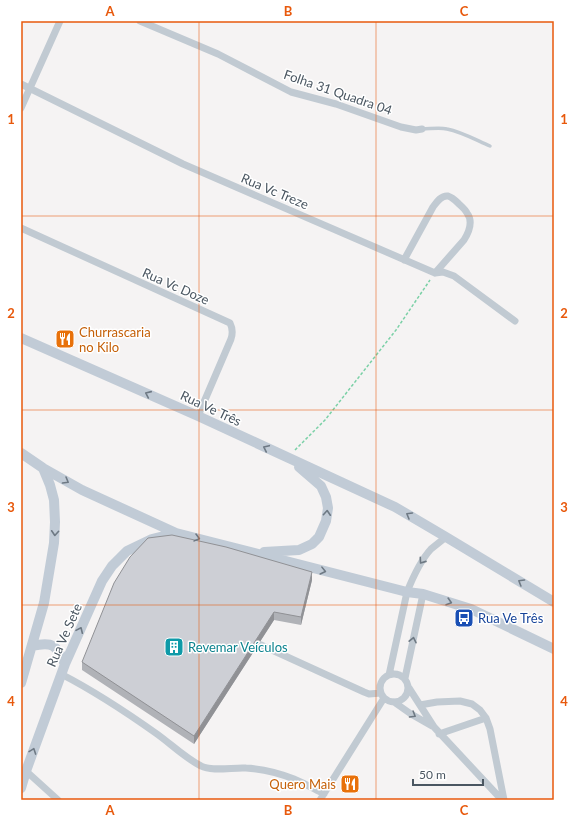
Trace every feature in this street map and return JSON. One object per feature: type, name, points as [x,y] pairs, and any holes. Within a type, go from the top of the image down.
[{"type":"main road","name":"Rua Ve Três","points":[[21,338],[198,416],[395,507],[554,602]]},
{"type":"main road","points":[[21,347],[34,344]]},
{"type":"main road","points":[[21,453],[42,468],[82,490],[176,533],[407,592],[423,594],[471,609],[554,649]]},
{"type":"main road","points":[[254,553],[299,550],[312,544],[319,537],[326,521],[328,508],[326,497],[321,486],[287,458]]},
{"type":"main road","name":"Rua Ve Sete","points":[[21,683],[44,603],[54,542],[54,500],[50,485],[42,468]]},
{"type":"main road","name":"Rua Ve Sete","points":[[21,788],[61,674],[102,581],[112,566],[127,551],[152,539],[176,533]]},
{"type":"main road","points":[[32,646],[42,644],[51,645],[59,651],[65,664]]},
{"type":"street","points":[[21,108],[60,21]]},
{"type":"street","name":"Folha 31 Quadra 04","points":[[140,21],[218,54],[291,92],[336,104],[400,127],[416,130],[422,129]]},
{"type":"street","name":"Rua Vc Treze","points":[[21,84],[183,164],[435,273],[443,272],[454,276],[515,321]]},
{"type":"street","points":[[404,260],[437,201],[442,197],[448,196],[455,200],[467,213],[470,218],[469,230],[464,240],[435,273]]},
{"type":"street","name":"Rua Vc Doze","points":[[21,228],[230,323],[233,328],[231,339],[198,416]]},
{"type":"street","points":[[389,675],[411,580],[430,550],[446,537]]},
{"type":"street","points":[[405,678],[423,594]]},
{"type":"street","points":[[261,645],[364,692],[383,696]]},
{"type":"street","points":[[61,674],[87,688],[118,708],[202,767],[212,769],[246,768],[264,770],[295,779],[322,797],[346,760],[383,696]]},
{"type":"street","points":[[409,688],[408,694],[400,702],[389,701],[383,696],[380,688],[381,682],[389,675],[395,674],[405,678],[409,688],[434,727],[503,800]]},
{"type":"street","points":[[420,705],[437,702],[460,701],[472,704],[480,710],[486,718],[490,729],[503,800]]},
{"type":"street","points":[[394,702],[434,727]]},
{"type":"street","points":[[440,734],[486,718]]},
{"type":"street","points":[[26,771],[58,800]]},
{"type":"lane","points":[[422,129],[446,129],[490,146]]},
{"type":"path","points":[[287,458],[326,420],[396,330],[435,273]]},
{"type":"building","name":"Revemar Veículos","points":[[172,535],[226,547],[312,572],[301,617],[274,612],[194,736],[82,662],[114,583],[130,557],[148,538]]},
{"type":"place","name":"Churrascaria no Kilo","points":[[65,339]]},
{"type":"place","name":"Rua Ve Três","points":[[464,618]]},
{"type":"place","name":"Revemar Veículos","points":[[174,647]]},
{"type":"place","name":"Quero Mais","points":[[350,784]]}]
